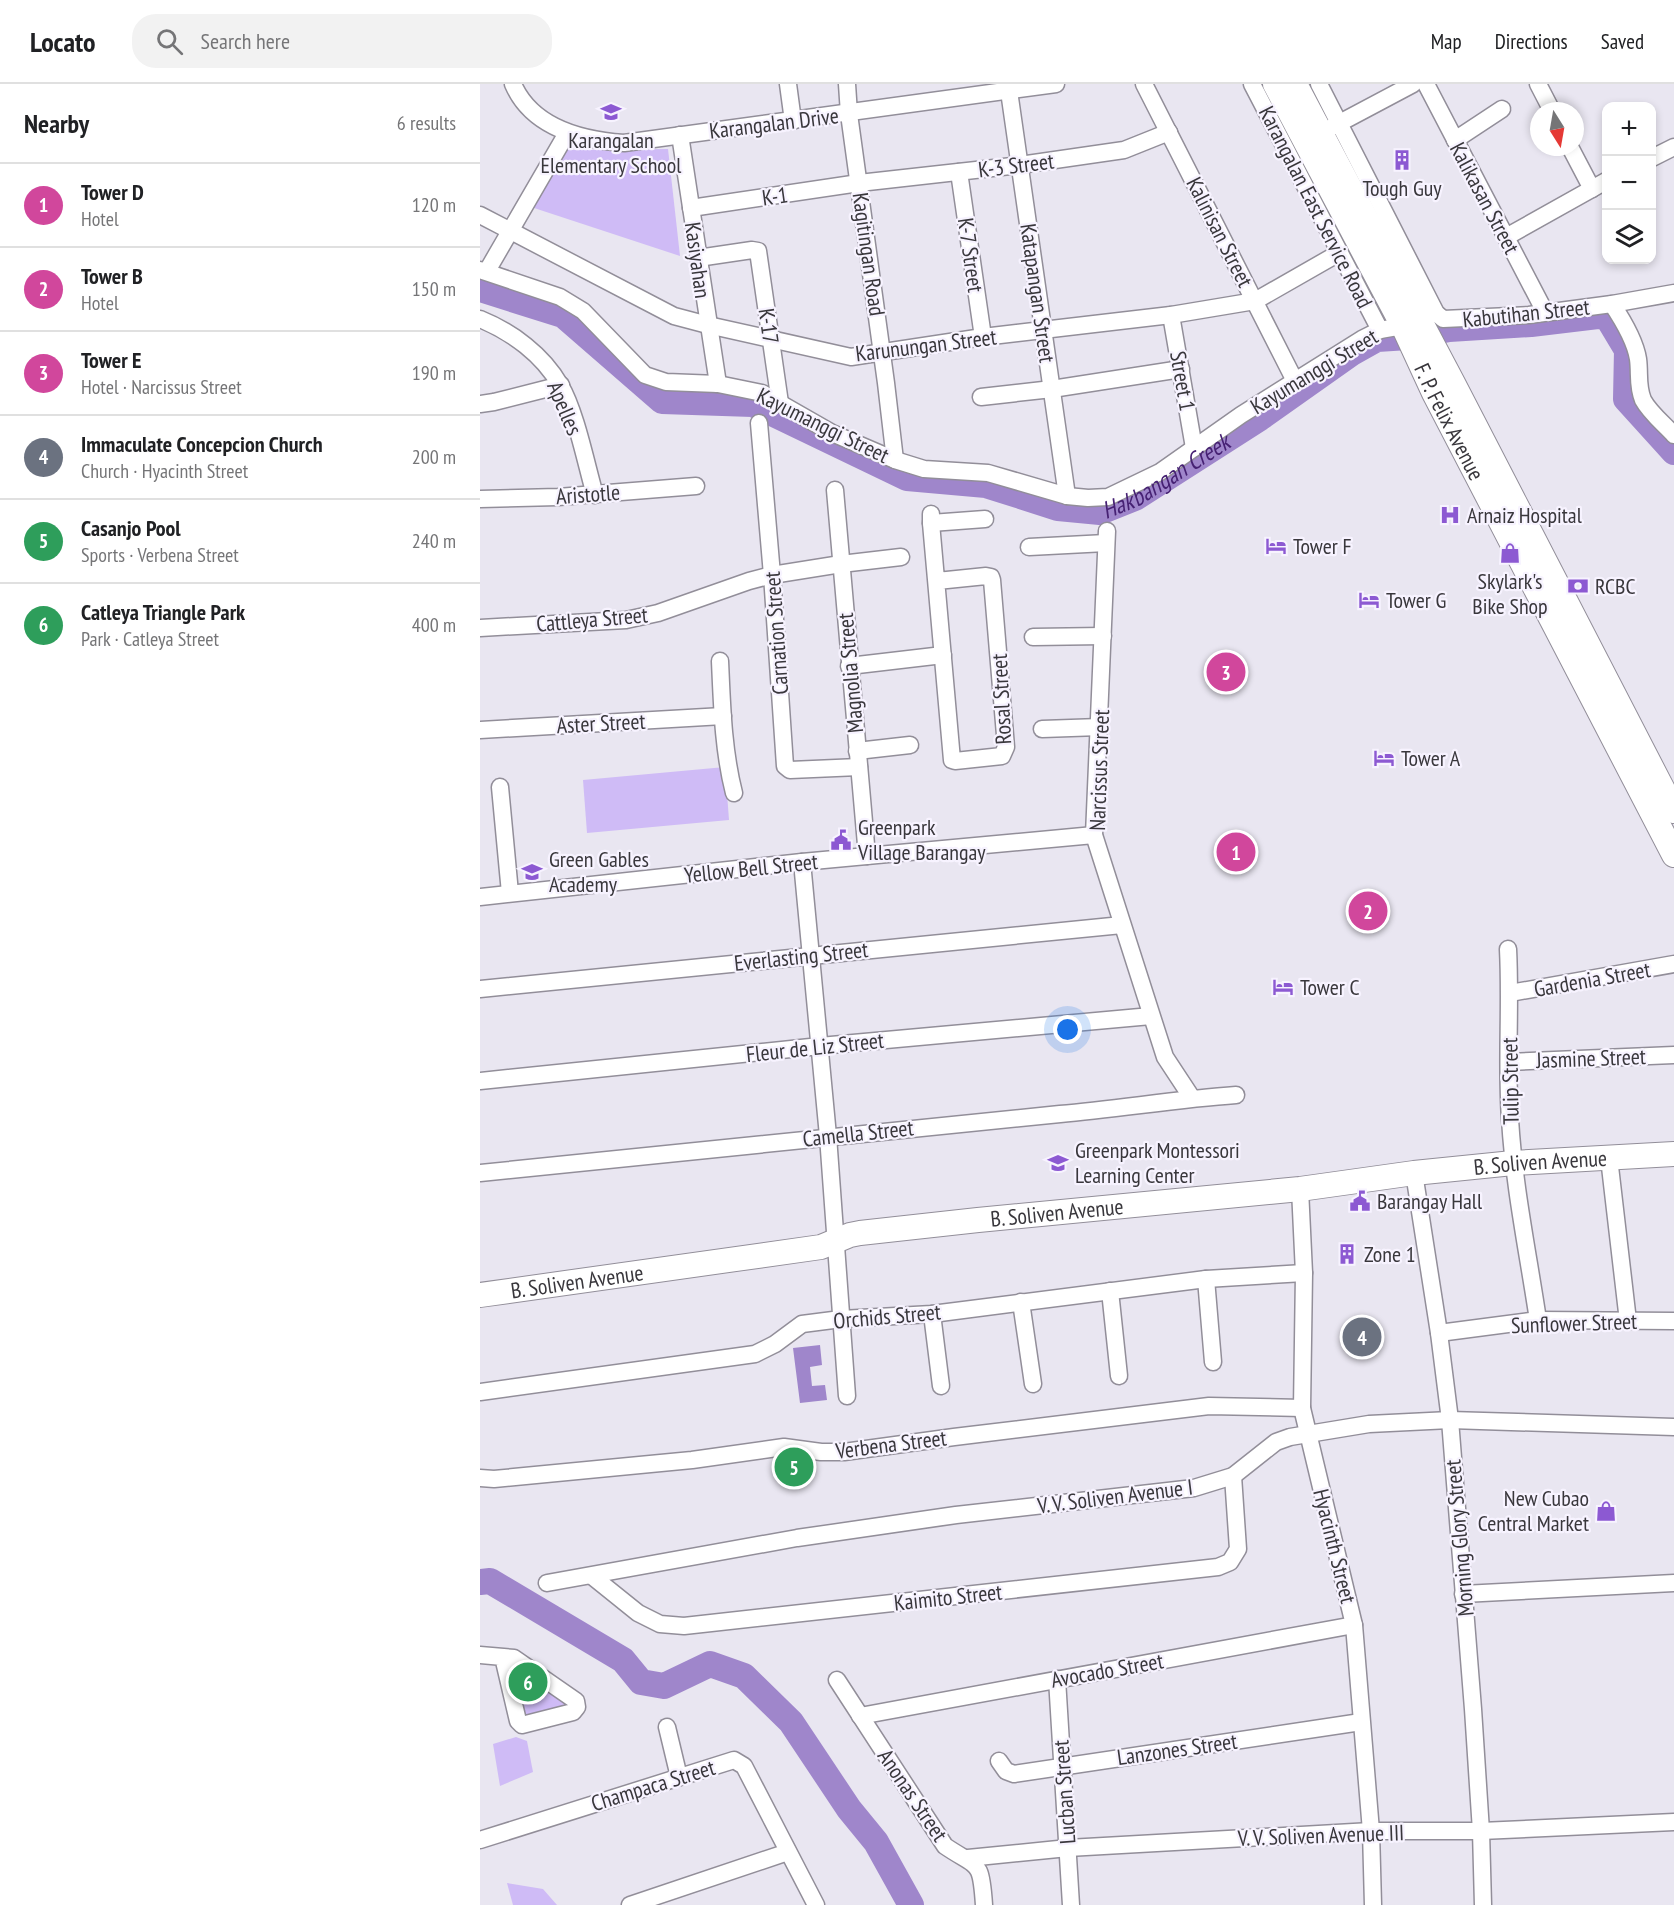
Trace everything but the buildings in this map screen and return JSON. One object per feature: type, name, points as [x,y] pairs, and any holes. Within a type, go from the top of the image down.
[{"type":"main road","name":"F. P. Felix Avenue","points":[[1275,84],[1322,132]]},
{"type":"main road","name":"F. P. Felix Avenue","points":[[1295,84],[1322,132],[1411,324],[1486,471],[1674,811]]},
{"type":"main road","name":"F. P. Felix Avenue","points":[[1486,471],[1579,669],[1674,855]]},
{"type":"main road","name":"B. Soliven Avenue","points":[[480,1295],[821,1247],[850,1235],[978,1220],[1300,1189],[1513,1162],[1674,1154]]},
{"type":"street","name":"Karangalan Drive","points":[[513,84],[519,96],[542,120],[567,133],[593,141],[624,143],[1056,84]]},
{"type":"street","points":[[788,84],[793,121]]},
{"type":"street","name":"Kagitingan Road","points":[[847,84],[849,114],[895,460]]},
{"type":"street","name":"Kalinisan Street","points":[[1143,84],[1295,381]]},
{"type":"street","name":"Karangalan East Service Road","points":[[1252,84],[1339,253],[1411,324]]},
{"type":"street","points":[[1319,84],[1322,132],[1413,84]]},
{"type":"street","name":"Kalikasan Street","points":[[1426,84],[1545,312]]},
{"type":"street","points":[[1538,84],[1547,102]]},
{"type":"street","name":"Katapangan Street","points":[[1016,88],[1020,165],[1066,496]]},
{"type":"street","points":[[1455,140],[1502,109]]},
{"type":"street","name":"K-3 Street","points":[[859,183],[1020,165],[1124,150],[1169,132]]},
{"type":"street","points":[[483,271],[510,231],[567,133]]},
{"type":"street","name":"Kasiyahan","points":[[680,135],[718,384]]},
{"type":"street","points":[[1656,156],[1674,147]]},
{"type":"street","points":[[1506,237],[1599,185],[1577,156]]},
{"type":"street","name":"K-7 Street","points":[[959,172],[983,337]]},
{"type":"street","name":"K-1","points":[[691,208],[859,183]]},
{"type":"street","name":"Karunungan Street","points":[[480,215],[674,316],[851,357],[983,337],[1171,315],[1255,301]]},
{"type":"street","name":"K-17","points":[[698,258],[757,249],[780,403]]},
{"type":"street","points":[[1255,301],[1339,253]]},
{"type":"street","name":"Kayumanggi Street","points":[[483,271],[560,297],[583,311],[645,375],[666,382],[718,384],[762,393],[832,433],[895,460],[924,469],[988,473],[1066,496],[1088,498],[1108,497],[1160,472],[1295,381],[1411,324]]},
{"type":"street","points":[[1612,304],[1674,293]]},
{"type":"street","name":"Kabutihan Street","points":[[1411,324],[1529,315],[1612,304],[1621,318],[1637,355],[1638,380],[1643,399],[1674,435]]},
{"type":"street","name":"Street 1","points":[[1171,315],[1194,448]]},
{"type":"street","name":"Apelles","points":[[480,319],[512,335],[540,358],[561,385],[595,495]]},
{"type":"street","points":[[981,397],[1052,389],[1181,369]]},
{"type":"street","points":[[480,404],[561,385]]},
{"type":"street","name":"Carnation Street","points":[[759,423],[786,768],[789,770],[858,759]]},
{"type":"street","name":"Aristotle","points":[[480,499],[595,495],[696,486]]},
{"type":"street","name":"Magnolia Street","points":[[835,490],[867,856]]},
{"type":"street","name":"Rosal Street","points":[[937,581],[989,576],[993,583],[1006,751],[999,758],[955,762],[952,760],[931,518],[985,519]]},
{"type":"street","name":"Narcissus Street","points":[[1029,548],[1107,537],[1094,836],[1165,1057],[1192,1098]]},
{"type":"street","name":"Cattleya Street","points":[[480,628],[626,620],[658,613],[772,575],[901,557]]},
{"type":"street","name":"Rosal Street","points":[[1033,637],[1103,636]]},
{"type":"street","points":[[849,666],[943,655]]},
{"type":"street","points":[[720,661],[729,775],[734,793]]},
{"type":"street","name":"Aster Street","points":[[480,730],[723,716]]},
{"type":"street","points":[[1042,729],[1100,727]]},
{"type":"street","points":[[858,759],[910,745]]},
{"type":"street","points":[[500,787],[510,893]]},
{"type":"street","name":"Yellow Bell Street","points":[[480,897],[802,862],[1094,836]]},
{"type":"street","points":[[802,862],[828,1136],[847,1396]]},
{"type":"street","name":"Everlasting Street","points":[[480,989],[1122,925]]},
{"type":"street","name":"Tulip Street","points":[[1508,949],[1509,1116],[1513,1162],[1538,1320]]},
{"type":"street","name":"Gardenia Street","points":[[1510,993],[1674,964]]},
{"type":"street","name":"Fleur de Liz Street","points":[[480,1081],[820,1046],[1151,1016]]},
{"type":"street","name":"Jasmine Street","points":[[1509,1062],[1674,1055]]},
{"type":"street","name":"Camella Street","points":[[480,1173],[1236,1095]]},
{"type":"street","points":[[1609,1158],[1628,1321]]},
{"type":"street","name":"Morning Glory Street","points":[[1414,1173],[1450,1420],[1481,1831],[1483,1905]]},
{"type":"street","name":"Hyacinth Street","points":[[1300,1189],[1304,1273],[1302,1408],[1354,1625],[1371,1831],[1373,1905]]},
{"type":"street","name":"Orchids Street","points":[[480,1392],[736,1358],[754,1354],[775,1344],[802,1324],[841,1319],[932,1314],[1206,1279],[1304,1273]]},
{"type":"street","points":[[1206,1279],[1214,1362]]},
{"type":"street","points":[[1110,1291],[1119,1376]]},
{"type":"street","points":[[1021,1302],[1033,1384]]},
{"type":"street","points":[[932,1314],[941,1386]]},
{"type":"street","name":"Sunflower Street","points":[[1439,1334],[1538,1320],[1674,1321]]},
{"type":"street","name":"Verbena Street","points":[[480,1478],[494,1479],[692,1460],[784,1447],[821,1452],[844,1452],[1209,1406],[1302,1408]]},
{"type":"street","name":"V. V. Soliven Avenue I","points":[[547,1583],[797,1538],[956,1515],[1194,1488],[1233,1476],[1276,1442],[1309,1432],[1369,1424],[1450,1420],[1674,1427]]},
{"type":"street","name":"Kaimito Street","points":[[592,1576],[638,1613],[660,1624],[684,1626],[1218,1567],[1230,1562],[1238,1549],[1233,1476]]},
{"type":"street","points":[[1463,1594],[1674,1583]]},
{"type":"street","name":"Avocado Street","points":[[860,1716],[1354,1625]]},
{"type":"street","points":[[480,1655],[503,1657],[514,1658],[576,1701],[577,1707],[573,1712],[522,1725],[518,1721],[503,1657]]},
{"type":"street","name":"Lucban Street","points":[[1057,1679],[1071,1905]]},
{"type":"street","name":"Anonas Street","points":[[837,1680],[945,1846],[968,1858],[977,1866],[982,1880],[984,1905]]},
{"type":"street","name":"Lanzones Street","points":[[999,1761],[1006,1771],[1014,1774],[1361,1722]]},
{"type":"street","points":[[667,1727],[679,1777]]},
{"type":"street","name":"Champaca Street","points":[[480,1840],[734,1760],[744,1766],[816,1905]]},
{"type":"street","name":"V. V. Soliven Avenue III","points":[[968,1858],[1068,1848],[1371,1831],[1481,1831],[1674,1822]]},
{"type":"street","points":[[630,1905],[788,1852]]},
{"type":"shaded area","points":[[668,149],[680,256],[525,205],[563,152],[567,150]]},
{"type":"shaded area","points":[[725,767],[729,820],[587,833],[583,780]]},
{"type":"shaded area","points":[[820,1345],[822,1365],[810,1367],[812,1386],[825,1385],[827,1400],[800,1403],[793,1348]]},
{"type":"shaded area","points":[[507,1661],[573,1701],[571,1709],[527,1721]]},
{"type":"shaded area","points":[[516,1737],[527,1741],[533,1772],[500,1786],[493,1744]]},
{"type":"shaded area","points":[[507,1883],[543,1889],[557,1905],[513,1905]]},
{"type":"waterway","name":"Hakbangan Creek","points":[[480,289],[563,315],[662,401],[753,404],[907,478],[986,485],[1058,508],[1100,512],[1135,498],[1260,418],[1352,353],[1377,339],[1408,337],[1449,329],[1531,324],[1606,315],[1627,350],[1626,399],[1674,452]]},
{"type":"waterway","points":[[480,1582],[490,1581],[623,1660],[641,1682],[664,1686],[710,1664],[744,1676],[791,1722],[849,1809],[876,1842],[911,1905]]},
{"type":"place","name":"Karangalan Elementary School","points":[[611,112]]},
{"type":"place","name":"Tough Guy","points":[[1402,160]]},
{"type":"place","name":"Arnaiz Hospital","points":[[1450,515]]},
{"type":"place","name":"Tower F","points":[[1276,546]]},
{"type":"place","name":"Skylark's Bike Shop","points":[[1510,553]]},
{"type":"place","name":"RCBC","points":[[1578,586]]},
{"type":"place","name":"Tower G","points":[[1369,600]]},
{"type":"place","name":"Tower E","points":[[1226,672]]},
{"type":"place","name":"Tower A","points":[[1384,758]]},
{"type":"place","name":"Greenpark Village Barangay","points":[[841,840]]},
{"type":"place","name":"Tower D","points":[[1236,852]]},
{"type":"place","name":"Green Gables Academy","points":[[532,872]]},
{"type":"place","name":"Tower B","points":[[1368,911]]},
{"type":"place","name":"Tower C","points":[[1283,987]]},
{"type":"place","name":"Greenpark Montessori Learning Center","points":[[1058,1163]]},
{"type":"place","name":"Barangay Hall","points":[[1360,1201]]},
{"type":"place","name":"Zone 1","points":[[1347,1254]]},
{"type":"place","name":"Immaculate Concepcion Church","points":[[1362,1337]]},
{"type":"place","name":"Casanjo Pool","points":[[794,1467]]},
{"type":"place","name":"New Cubao Central Market","points":[[1606,1511]]},
{"type":"place","name":"Catleya Triangle Park","points":[[528,1682]]}]
